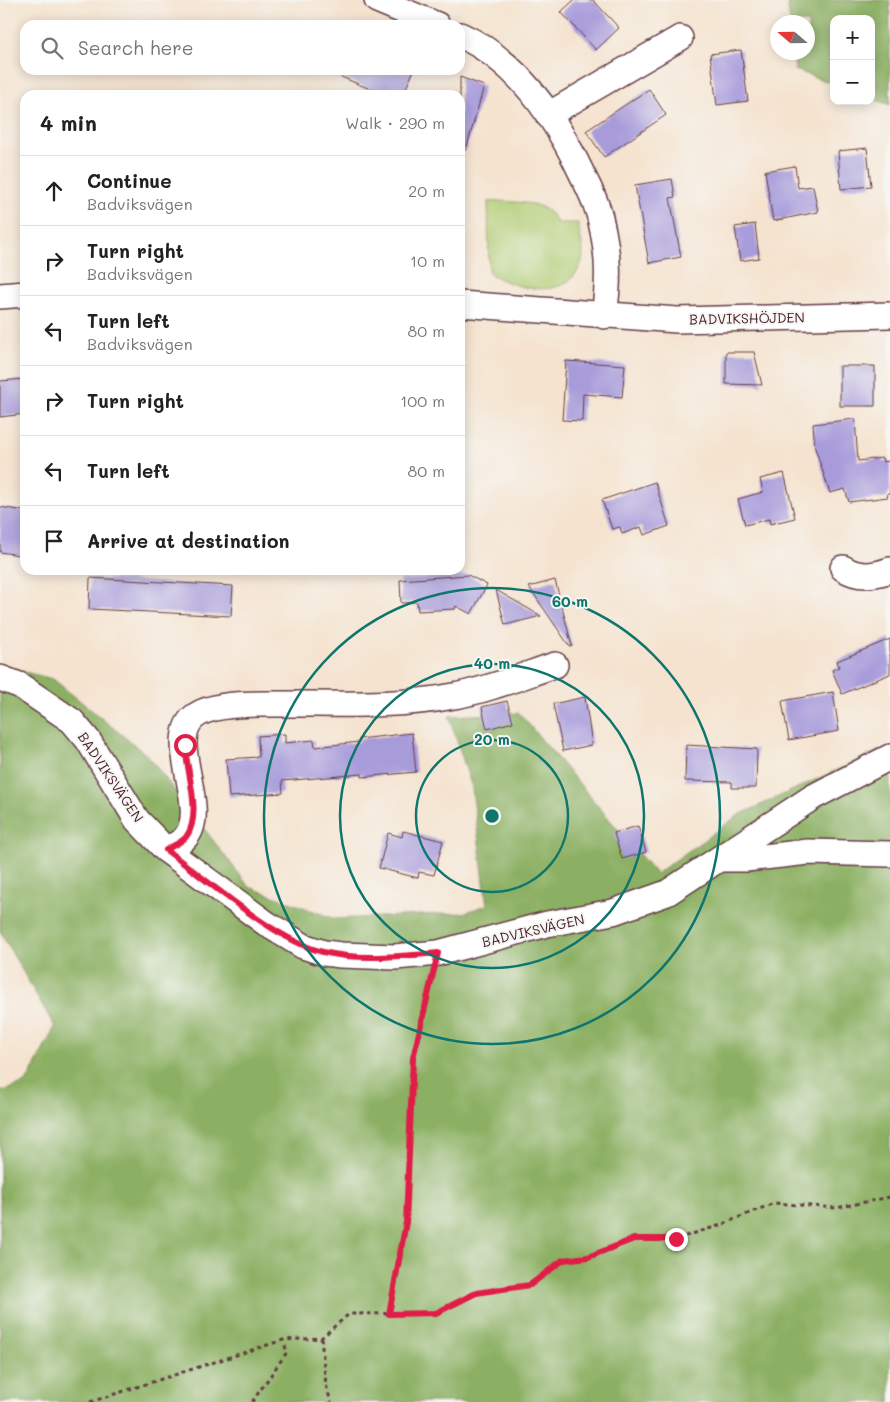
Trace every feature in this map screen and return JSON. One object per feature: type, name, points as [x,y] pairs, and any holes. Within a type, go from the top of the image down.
[{"type":"street","points":[[377,0],[425,20]]},
{"type":"street","points":[[465,37],[475,42],[514,72],[548,115],[569,146],[601,220],[609,283],[604,316]]},
{"type":"street","points":[[548,115],[680,38]]},
{"type":"street","points":[[0,296],[20,294]]},
{"type":"street","name":"BADVIKSHÖJDEN","points":[[465,304],[677,320],[890,315]]},
{"type":"street","points":[[843,568],[852,574],[865,576],[890,570]]},
{"type":"street","points":[[166,850],[186,837],[193,820],[192,791],[185,763],[185,745],[190,722],[199,714],[237,704],[407,703],[455,696],[556,665]]},
{"type":"street","name":"BADVIKSVÄGEN","points":[[0,678],[27,690],[72,721],[88,740],[137,820],[166,850],[267,924],[303,946],[324,953],[341,955],[395,957],[438,953],[547,924],[613,912],[667,893],[723,859],[814,797],[890,757]]},
{"type":"street","points":[[723,859],[746,859],[808,852],[890,854]]},
{"type":"path","points":[[389,1314],[406,1222],[413,1058],[438,953]]},
{"type":"path","points":[[90,1402],[283,1340],[321,1338],[349,1314],[436,1313],[476,1293],[530,1285],[563,1260],[588,1257],[634,1239],[676,1239],[718,1226],[774,1203],[836,1208],[890,1197]]},
{"type":"path","points":[[321,1338],[326,1384],[331,1402]]},
{"type":"path","points":[[252,1402],[287,1352],[283,1340]]},
{"type":"green space","points":[[787,0],[890,0],[890,105],[875,99],[875,15],[830,15],[830,83],[795,70],[794,60],[815,60],[815,15],[789,15]]},
{"type":"green space","points":[[488,202],[526,203],[541,207],[553,216],[557,223],[578,223],[583,257],[575,274],[566,283],[541,289],[513,284],[489,273]]},
{"type":"green space","points":[[0,666],[53,679],[148,756],[249,887],[335,919],[463,913],[487,905],[472,788],[449,716],[519,713],[656,874],[739,815],[880,750],[890,759],[890,1402],[0,1402],[0,1092],[26,1083],[55,1027],[0,932]]},
{"type":"building","points":[[574,0],[593,0],[619,28],[596,50],[561,12]]},
{"type":"building","points":[[741,50],[748,101],[717,105],[710,54]]},
{"type":"building","points":[[337,75],[412,75],[405,90],[372,90]]},
{"type":"building","points":[[460,77],[484,86],[466,150],[465,90],[460,90]]},
{"type":"building","points":[[649,89],[666,115],[604,157],[586,131]]},
{"type":"building","points":[[867,148],[871,186],[841,189],[838,151]]},
{"type":"building","points":[[795,166],[798,188],[813,186],[818,212],[773,221],[765,171]]},
{"type":"building","points":[[672,179],[675,197],[670,198],[681,257],[649,263],[635,185]]},
{"type":"building","points":[[755,224],[759,258],[740,261],[735,227]]},
{"type":"building","points":[[726,352],[754,352],[762,385],[726,384]]},
{"type":"building","points":[[566,361],[625,365],[622,397],[583,394],[582,421],[562,420]]},
{"type":"building","points":[[840,366],[875,366],[875,406],[840,406]]},
{"type":"building","points":[[20,379],[20,415],[0,417],[0,381]]},
{"type":"building","points":[[855,419],[858,461],[882,458],[883,462],[890,461],[890,493],[887,494],[888,497],[849,502],[845,489],[830,493],[815,448],[813,424]]},
{"type":"building","points":[[784,473],[795,518],[770,524],[769,519],[745,525],[738,499],[763,492],[760,479]]},
{"type":"building","points":[[655,482],[669,526],[644,535],[641,527],[622,534],[620,527],[612,529],[602,500]]},
{"type":"building","points":[[0,507],[20,510],[20,555],[0,552]]},
{"type":"building","points":[[468,575],[487,585],[471,614],[456,606],[455,609],[418,611],[417,602],[401,603],[400,580]]},
{"type":"building","points":[[90,578],[233,586],[231,616],[89,609]]},
{"type":"building","points":[[555,580],[572,646],[570,647],[529,587]]},
{"type":"building","points":[[496,590],[541,616],[505,625]]},
{"type":"building","points":[[890,639],[890,674],[842,694],[832,670],[839,667],[837,661]]},
{"type":"building","points":[[833,692],[839,731],[789,740],[782,701]]},
{"type":"building","points":[[585,697],[592,745],[563,751],[553,704]]},
{"type":"building","points":[[507,701],[513,722],[487,729],[482,707]]},
{"type":"building","points":[[412,733],[416,772],[362,777],[362,774],[282,781],[283,793],[229,797],[226,759],[259,757],[258,736],[285,734],[285,743],[314,740],[315,747],[359,742],[359,739]]},
{"type":"building","points":[[686,745],[757,749],[756,788],[732,788],[732,782],[685,781]]},
{"type":"building","points":[[638,826],[646,852],[622,859],[614,833]]},
{"type":"building","points":[[403,831],[443,841],[434,875],[419,872],[418,878],[379,868],[388,833],[402,837]]},
{"type":"route","points":[[185,745],[185,763],[192,791],[193,820],[186,837],[166,850],[267,924],[303,946],[324,953],[341,955],[395,957],[438,953],[413,1058],[406,1222],[389,1314],[436,1313],[476,1293],[530,1285],[563,1260],[588,1257],[634,1239],[676,1239]]}]
